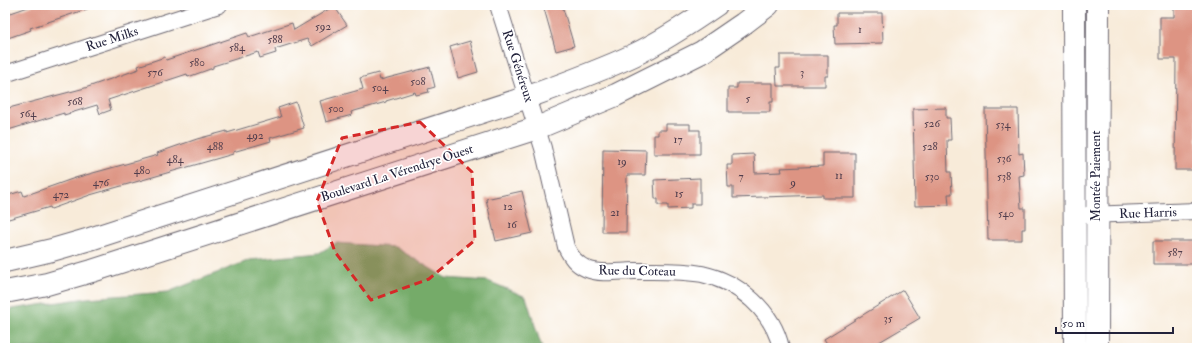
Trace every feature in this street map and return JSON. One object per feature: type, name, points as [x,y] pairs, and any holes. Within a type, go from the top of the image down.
[{"type":"main road","points":[[5,260],[52,250],[90,239],[528,98],[596,72],[636,54],[679,30],[716,5]]},
{"type":"main road","name":"Boulevard La Vérendrye Ouest","points":[[5,292],[47,284],[92,271],[537,128],[616,95],[702,52],[768,5]]},
{"type":"main road","name":"Montée Paiement","points":[[1074,5],[1085,215],[1096,348]]},
{"type":"main road","name":"Montée Paiement","points":[[1076,348],[1099,5]]},
{"type":"street","name":"Rue Milks","points":[[5,74],[219,5]]},
{"type":"street","name":"Rue Généreux","points":[[498,5],[537,128]]},
{"type":"street","name":"Rue du Coteau","points":[[537,128],[566,247],[571,257],[578,264],[596,271],[691,272],[719,280],[749,296],[759,307],[774,330],[781,348]]},
{"type":"street","name":"Rue Harris","points":[[1085,215],[1197,211]]},
{"type":"highlighted area","points":[[420,122],[472,172],[475,240],[429,279],[371,300],[335,252],[317,201],[342,138]]},
{"type":"green space","points":[[336,243],[395,247],[446,278],[488,281],[526,297],[542,348],[5,348],[5,310],[87,298],[168,292],[250,260],[319,253]]},
{"type":"building","points":[[34,5],[93,5],[93,7],[30,28],[31,30],[5,39],[5,15]]},
{"type":"building","points":[[543,5],[562,5],[574,46],[556,51]]},
{"type":"building","points":[[1174,5],[1197,5],[1197,170],[1175,170],[1176,59],[1160,59],[1160,17],[1174,17]]},
{"type":"building","points":[[334,6],[347,25],[312,46],[307,39],[275,49],[276,53],[260,58],[258,52],[213,66],[213,68],[188,77],[187,74],[108,100],[111,110],[100,114],[97,105],[64,115],[64,113],[5,131],[5,109],[85,88],[139,69],[138,66],[165,57],[166,60],[247,33],[249,37],[292,23],[294,30]]},
{"type":"building","points":[[837,13],[882,13],[883,43],[835,44],[834,25],[837,25]]},
{"type":"building","points":[[470,41],[478,72],[458,78],[450,47]]},
{"type":"building","points":[[780,55],[828,55],[828,76],[825,76],[825,86],[777,86],[776,68],[780,68]]},
{"type":"building","points":[[430,67],[435,87],[428,89],[429,92],[416,95],[415,92],[351,112],[352,115],[326,122],[320,101],[363,89],[360,78],[378,73],[380,80]]},
{"type":"building","points":[[737,83],[773,83],[773,102],[770,102],[770,112],[728,112],[728,88],[737,88]]},
{"type":"building","points":[[296,102],[304,128],[270,138],[271,141],[233,152],[233,154],[90,195],[51,209],[50,207],[5,220],[5,196],[22,191],[24,196],[75,178],[158,155],[157,153],[197,139],[227,131],[227,133],[281,117],[278,108]]},
{"type":"building","points":[[946,108],[946,118],[950,118],[951,140],[947,140],[948,172],[951,172],[952,194],[948,194],[949,205],[915,206],[913,109]]},
{"type":"building","points":[[985,109],[1018,109],[1019,154],[1023,153],[1024,175],[1019,176],[1021,208],[1025,208],[1025,229],[1022,229],[1022,240],[988,240]]},
{"type":"building","points":[[666,124],[690,124],[690,130],[700,130],[700,154],[654,154],[654,135],[658,135],[658,130],[666,130]]},
{"type":"building","points":[[603,149],[646,150],[645,175],[627,175],[626,232],[602,232]]},
{"type":"building","points":[[823,153],[855,153],[855,198],[823,198],[823,195],[733,198],[733,187],[728,187],[727,165],[732,165],[732,155],[754,154],[755,173],[782,172],[781,168],[823,166]]},
{"type":"building","points":[[700,178],[700,204],[691,204],[691,208],[668,209],[668,205],[658,205],[658,199],[655,199],[654,180]]},
{"type":"building","points":[[522,191],[532,233],[496,241],[486,199]]},
{"type":"building","points":[[1153,241],[1197,241],[1197,264],[1153,264]]},
{"type":"building","points":[[903,290],[920,318],[869,348],[830,348],[824,339]]}]
